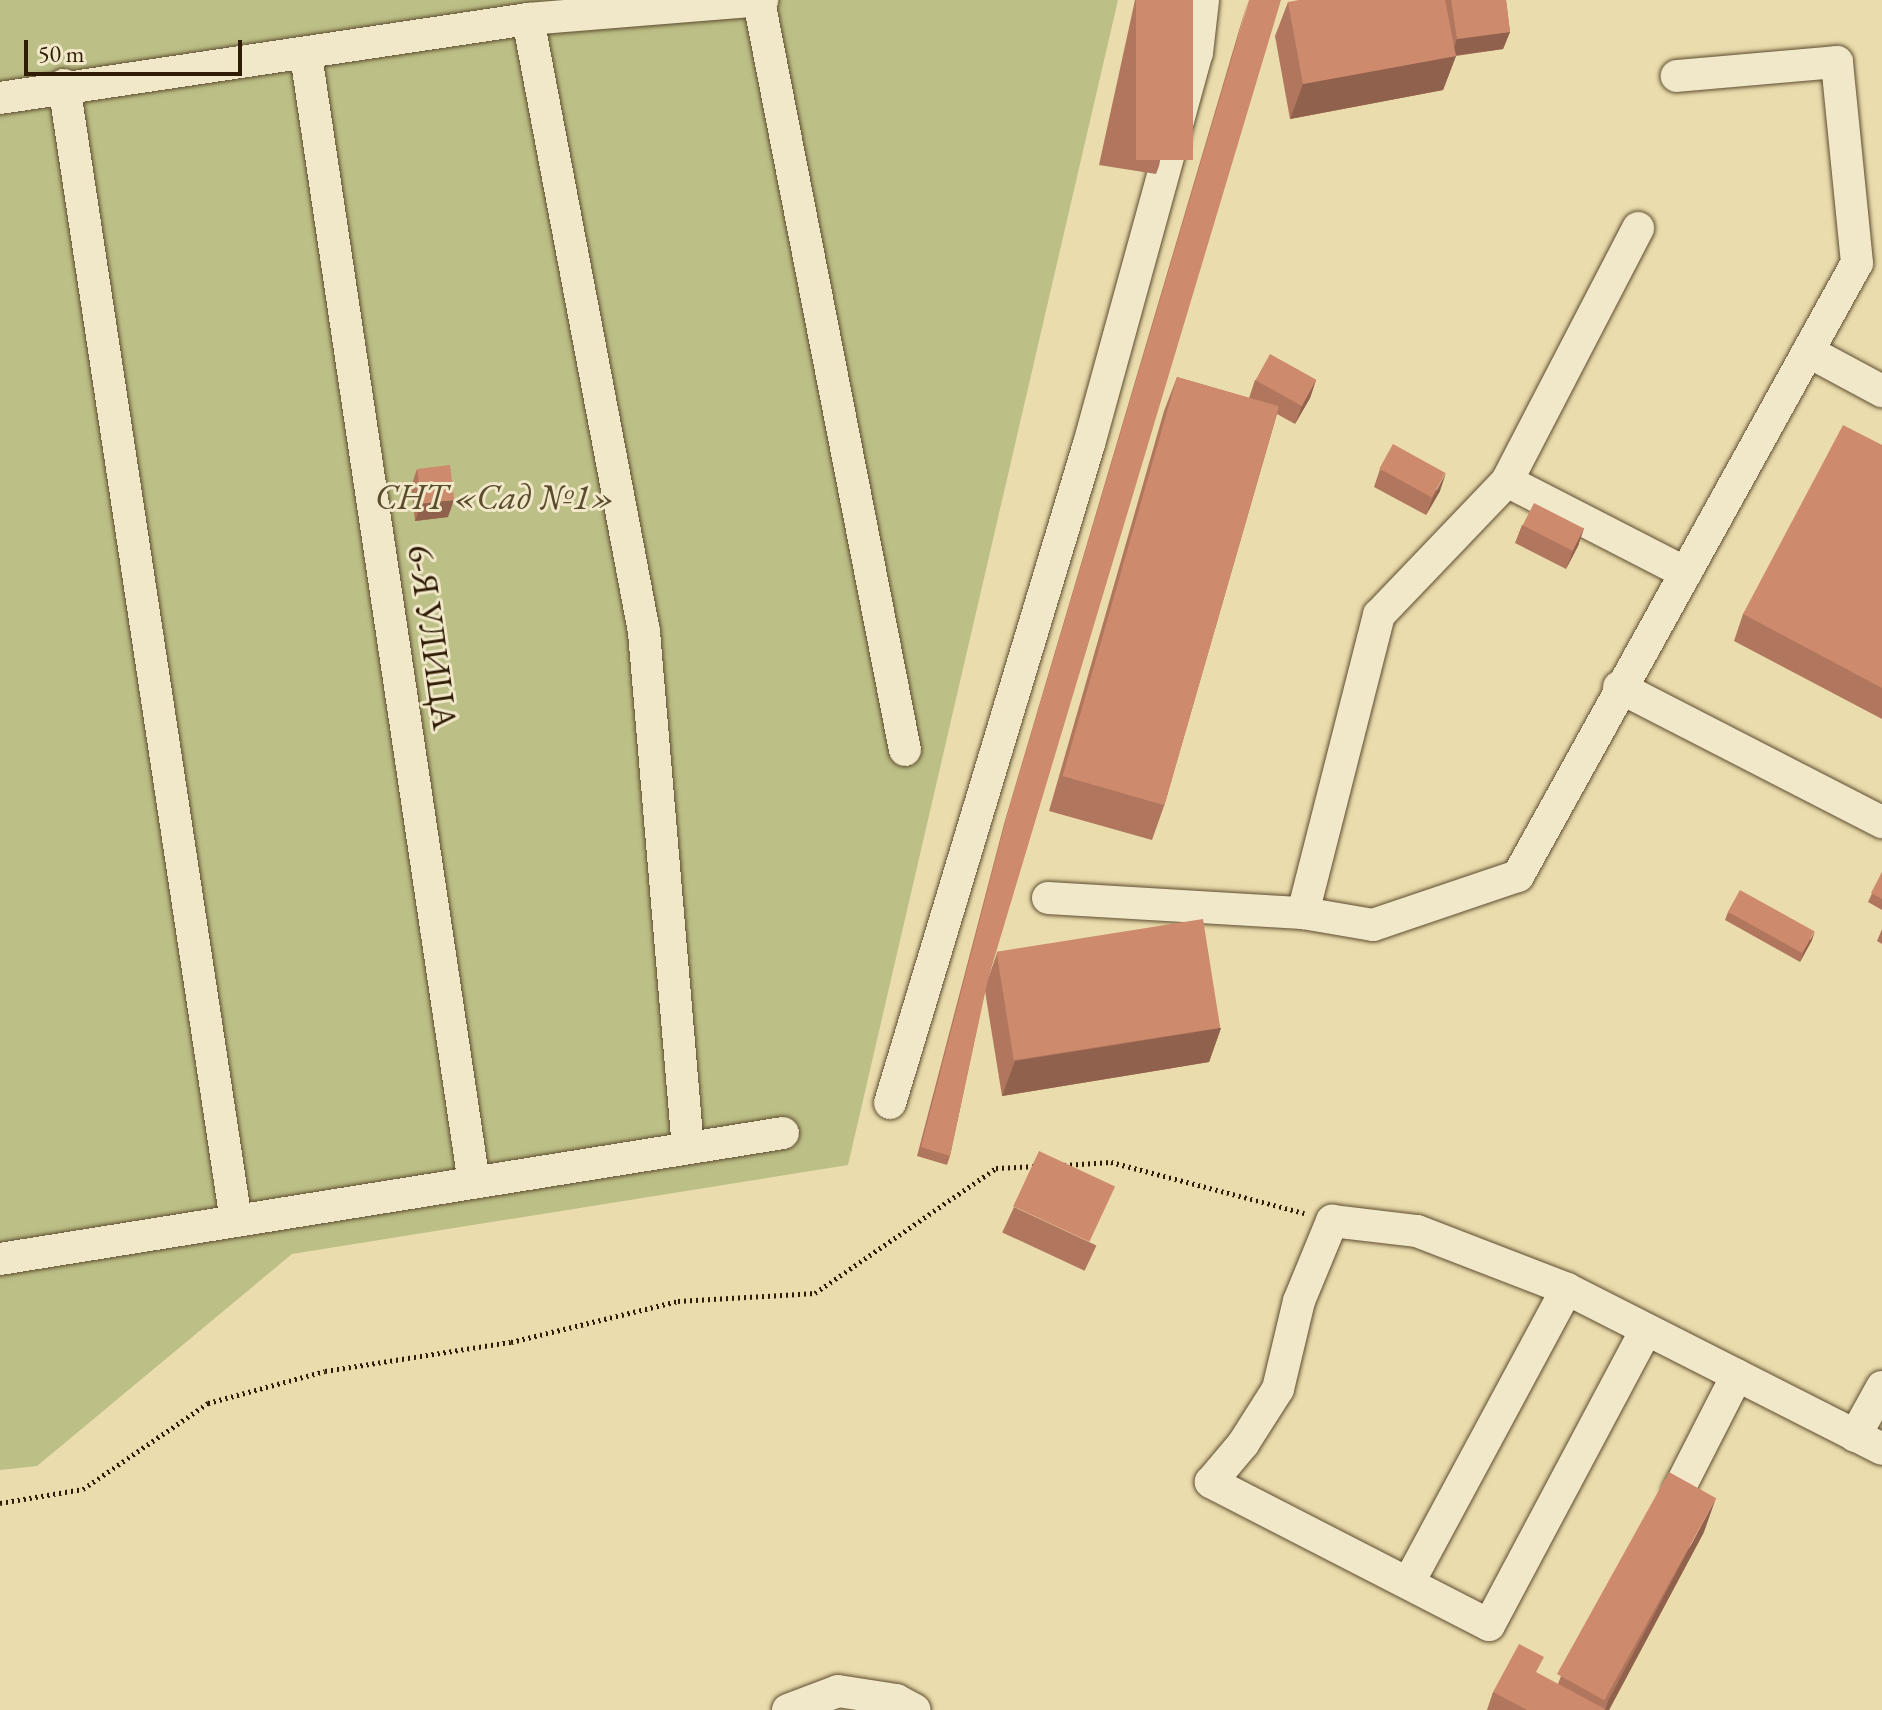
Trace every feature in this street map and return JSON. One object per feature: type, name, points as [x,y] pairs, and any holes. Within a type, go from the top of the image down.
[{"type":"street","points":[[0,98],[64,85],[306,55],[528,19],[760,0],[905,750]]},
{"type":"street","points":[[890,1103],[1089,444],[1197,53],[1203,0]]},
{"type":"street","points":[[528,19],[644,632],[688,1148]]},
{"type":"street","name":"6-Я УЛИЦА","points":[[306,55],[474,1183]]},
{"type":"street","points":[[1048,898],[1303,913],[1373,925],[1518,876],[1619,687],[1811,353],[1857,263],[1837,62],[1677,76]]},
{"type":"street","points":[[64,85],[236,1221]]},
{"type":"street","points":[[1303,913],[1379,615],[1507,481],[1638,228]]},
{"type":"street","points":[[1811,353],[1882,391]]},
{"type":"street","points":[[1507,481],[1686,573]]},
{"type":"street","points":[[1619,687],[1882,822]]},
{"type":"street","points":[[0,1259],[783,1133]]},
{"type":"street","points":[[1646,1330],[1489,1625],[1211,1482],[1243,1444],[1278,1389],[1299,1301],[1332,1221],[1417,1231],[1567,1289],[1869,1443],[1882,1387]]},
{"type":"street","points":[[1409,1582],[1567,1289]]},
{"type":"street","points":[[1678,1491],[1737,1375]]},
{"type":"street","points":[[788,1710],[838,1691],[896,1700],[915,1710]]},
{"type":"path","points":[[0,1503],[83,1489],[208,1403],[325,1371],[511,1342],[678,1301],[815,1293],[996,1168],[1111,1162],[1332,1221]]},
{"type":"green space","name":"СНТ «Сад №1»","points":[[0,0],[1118,0],[848,1165],[292,1254],[37,1466],[0,1470]]},
{"type":"building","points":[[1136,0],[1193,0],[1193,160],[1136,160]]},
{"type":"building","points":[[1249,0],[1281,0],[988,979],[950,1156],[921,1147],[1007,815]]},
{"type":"building","points":[[1445,0],[1456,56],[1303,84],[1288,2]]},
{"type":"building","points":[[1451,0],[1506,0],[1510,32],[1457,39]]},
{"type":"building","points":[[1270,354],[1316,380],[1302,406],[1255,380]]},
{"type":"building","points":[[1177,377],[1279,406],[1165,805],[1063,776]]},
{"type":"building","points":[[1843,425],[1882,445],[1882,688],[1743,614]]},
{"type":"building","points":[[1393,444],[1445,473],[1432,498],[1379,468]]},
{"type":"building","points":[[450,465],[454,500],[422,504],[417,469]]},
{"type":"building","points":[[1534,503],[1584,528],[1573,551],[1523,525]]},
{"type":"building","points":[[1882,872],[1882,899],[1871,893]]},
{"type":"building","points":[[1740,890],[1814,931],[1802,953],[1728,912]]},
{"type":"building","points":[[1203,919],[1220,1028],[1014,1060],[997,952]]},
{"type":"building","points":[[1039,1151],[1115,1186],[1089,1242],[1013,1206]]},
{"type":"building","points":[[1669,1472],[1716,1498],[1604,1700],[1557,1674]]},
{"type":"building","points":[[1519,1644],[1544,1657],[1536,1672],[1605,1710],[1527,1710],[1493,1692]]}]
